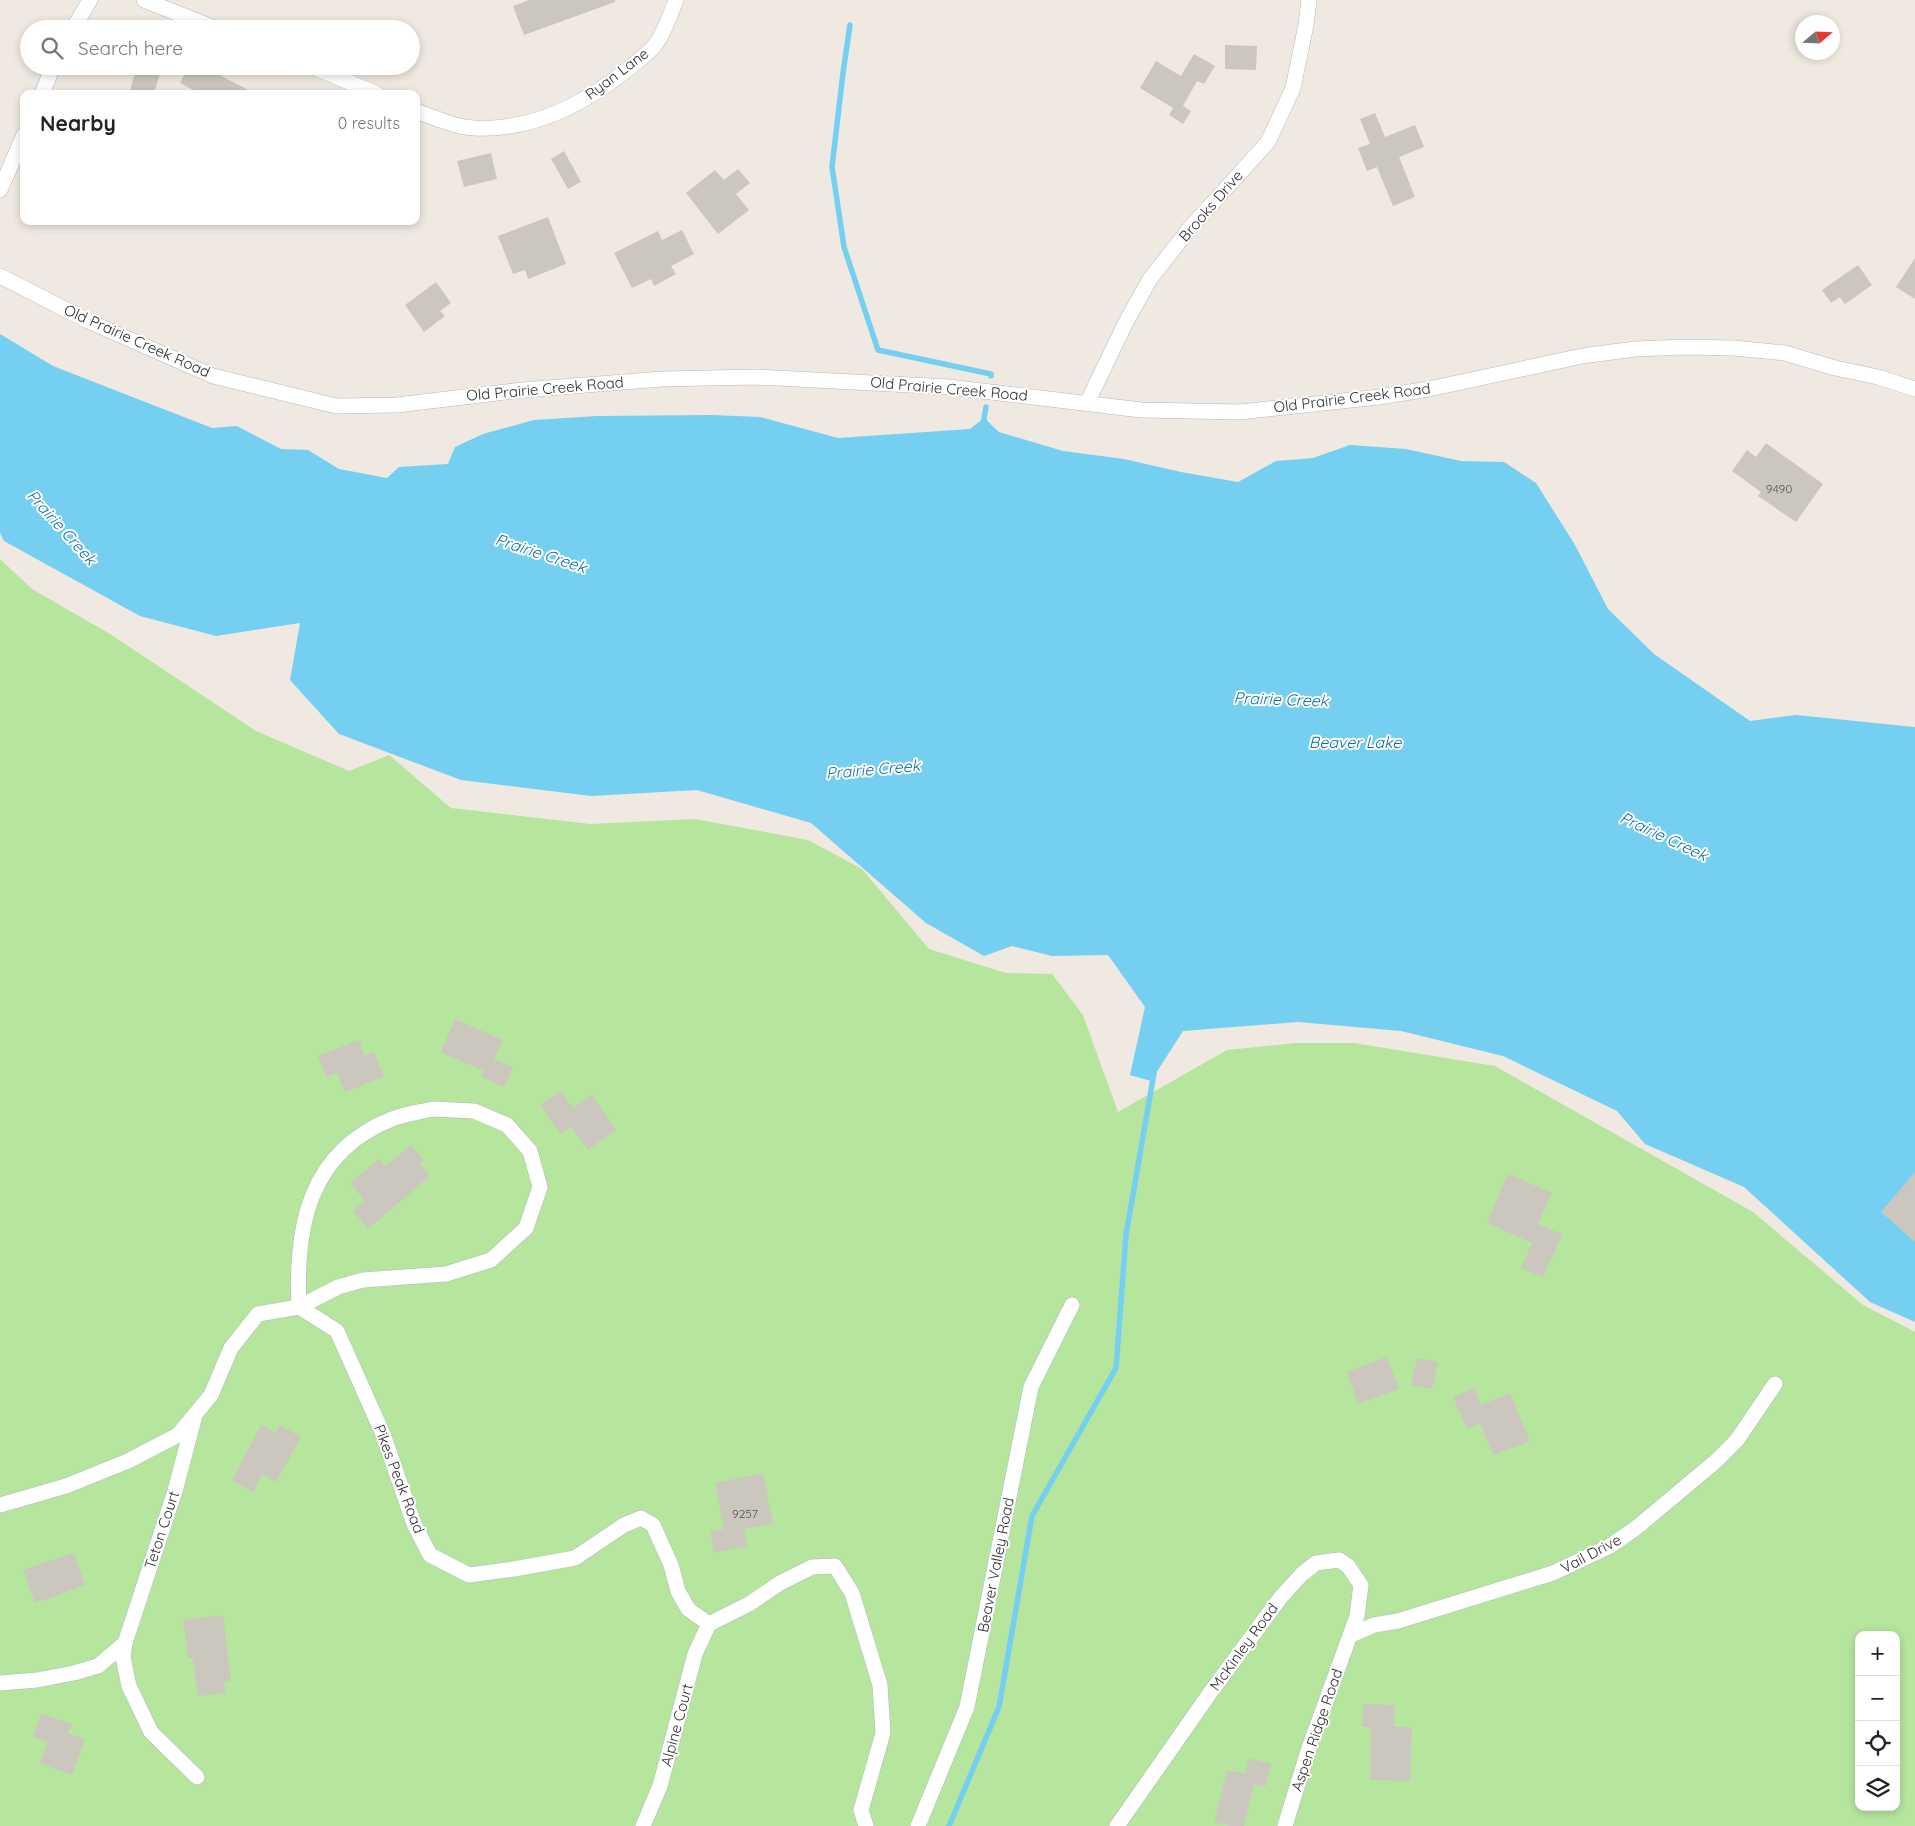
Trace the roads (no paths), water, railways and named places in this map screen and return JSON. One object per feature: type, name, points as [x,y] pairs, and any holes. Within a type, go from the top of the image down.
[{"type":"street","points":[[78,20],[90,0]]},
{"type":"street","points":[[144,0],[194,20]]},
{"type":"street","name":"Ryan Lane","points":[[420,113],[442,121],[473,128],[506,128],[541,119],[574,106],[604,88],[656,44],[676,0]]},
{"type":"street","name":"Brooks Drive","points":[[1087,403],[1126,322],[1150,279],[1190,228],[1268,142],[1293,88],[1306,25],[1309,0]]},
{"type":"street","points":[[44,90],[50,75]]},
{"type":"street","points":[[333,75],[368,90]]},
{"type":"street","points":[[0,190],[20,144]]},
{"type":"street","name":"Old Prairie Creek Road","points":[[0,276],[88,321],[213,376],[336,406],[397,405],[522,390],[662,378],[756,377],[949,386],[1141,410],[1240,412],[1379,397],[1429,389],[1582,356],[1635,349],[1686,346],[1785,353],[1835,368],[1878,377],[1915,389]]},
{"type":"street","points":[[0,1505],[66,1486],[128,1461],[178,1436],[212,1395],[231,1348],[258,1314],[299,1306],[338,1287],[363,1280],[446,1274],[491,1260],[526,1228],[540,1186],[530,1151],[507,1126],[474,1111],[433,1109],[392,1119],[355,1139],[324,1170],[307,1206],[300,1254],[299,1306]]},
{"type":"street","name":"Beaver Valley Road","points":[[918,1826],[967,1707],[1031,1387],[1072,1305]]},
{"type":"street","name":"Pikes Peak Road","points":[[299,1306],[337,1331],[383,1434],[414,1524],[430,1555],[469,1575],[514,1569],[575,1558],[624,1525],[641,1518],[653,1525],[671,1565],[678,1591],[688,1609],[709,1624]]},
{"type":"street","name":"Vail Drive","points":[[1351,1635],[1374,1625],[1398,1621],[1554,1573],[1610,1546],[1636,1528],[1716,1461],[1737,1440],[1775,1384]]},
{"type":"street","name":"Teton Court","points":[[195,1415],[175,1491],[125,1643],[123,1657],[129,1686],[151,1732],[198,1778]]},
{"type":"street","name":"McKinley Road","points":[[1117,1826],[1210,1693],[1281,1597],[1302,1574],[1316,1563],[1339,1560],[1348,1566],[1361,1585],[1357,1616],[1351,1635]]},
{"type":"street","points":[[709,1624],[749,1604],[780,1583],[812,1567],[835,1566],[852,1593],[880,1686],[883,1734],[861,1810],[866,1826]]},
{"type":"street","name":"Alpine Court","points":[[643,1826],[660,1786],[696,1654],[709,1624]]},
{"type":"street","name":"Aspen Ridge Road","points":[[1285,1826],[1309,1748],[1351,1635]]},
{"type":"street","points":[[0,1683],[37,1680],[98,1666],[125,1643]]},
{"type":"water","name":"Beaver Lake","points":[[0,334],[53,366],[212,428],[237,426],[281,449],[308,450],[339,469],[387,478],[399,467],[448,464],[455,447],[483,434],[534,420],[597,416],[712,415],[760,417],[838,438],[970,429],[984,418],[999,432],[1063,451],[1124,459],[1238,482],[1276,461],[1313,458],[1350,445],[1406,449],[1461,461],[1504,462],[1536,483],[1575,545],[1608,609],[1654,654],[1750,721],[1796,715],[1915,727],[1915,1322],[1870,1302],[1744,1187],[1645,1144],[1617,1111],[1503,1056],[1401,1031],[1298,1022],[1183,1031],[1151,1081],[1130,1075],[1145,1007],[1108,955],[1052,956],[1012,946],[984,956],[926,923],[811,823],[697,790],[591,796],[461,780],[339,734],[290,680],[300,623],[216,636],[140,616],[4,541],[0,533]]},
{"type":"waterway","points":[[850,25],[832,167],[844,247],[878,350],[991,374],[991,376]]},
{"type":"waterway","points":[[985,424],[986,407]]},
{"type":"waterway","points":[[949,1826],[999,1707],[1032,1516],[1116,1368],[1126,1235],[1154,1073]]},
{"type":"water label","name":"Prairie Creek","points":[[62,527]]},
{"type":"water label","name":"Prairie Creek","points":[[541,553]]},
{"type":"water label","name":"Prairie Creek","points":[[1281,699]]},
{"type":"water label","name":"Prairie Creek","points":[[873,769]]},
{"type":"water label","name":"Prairie Creek","points":[[1664,836]]}]
